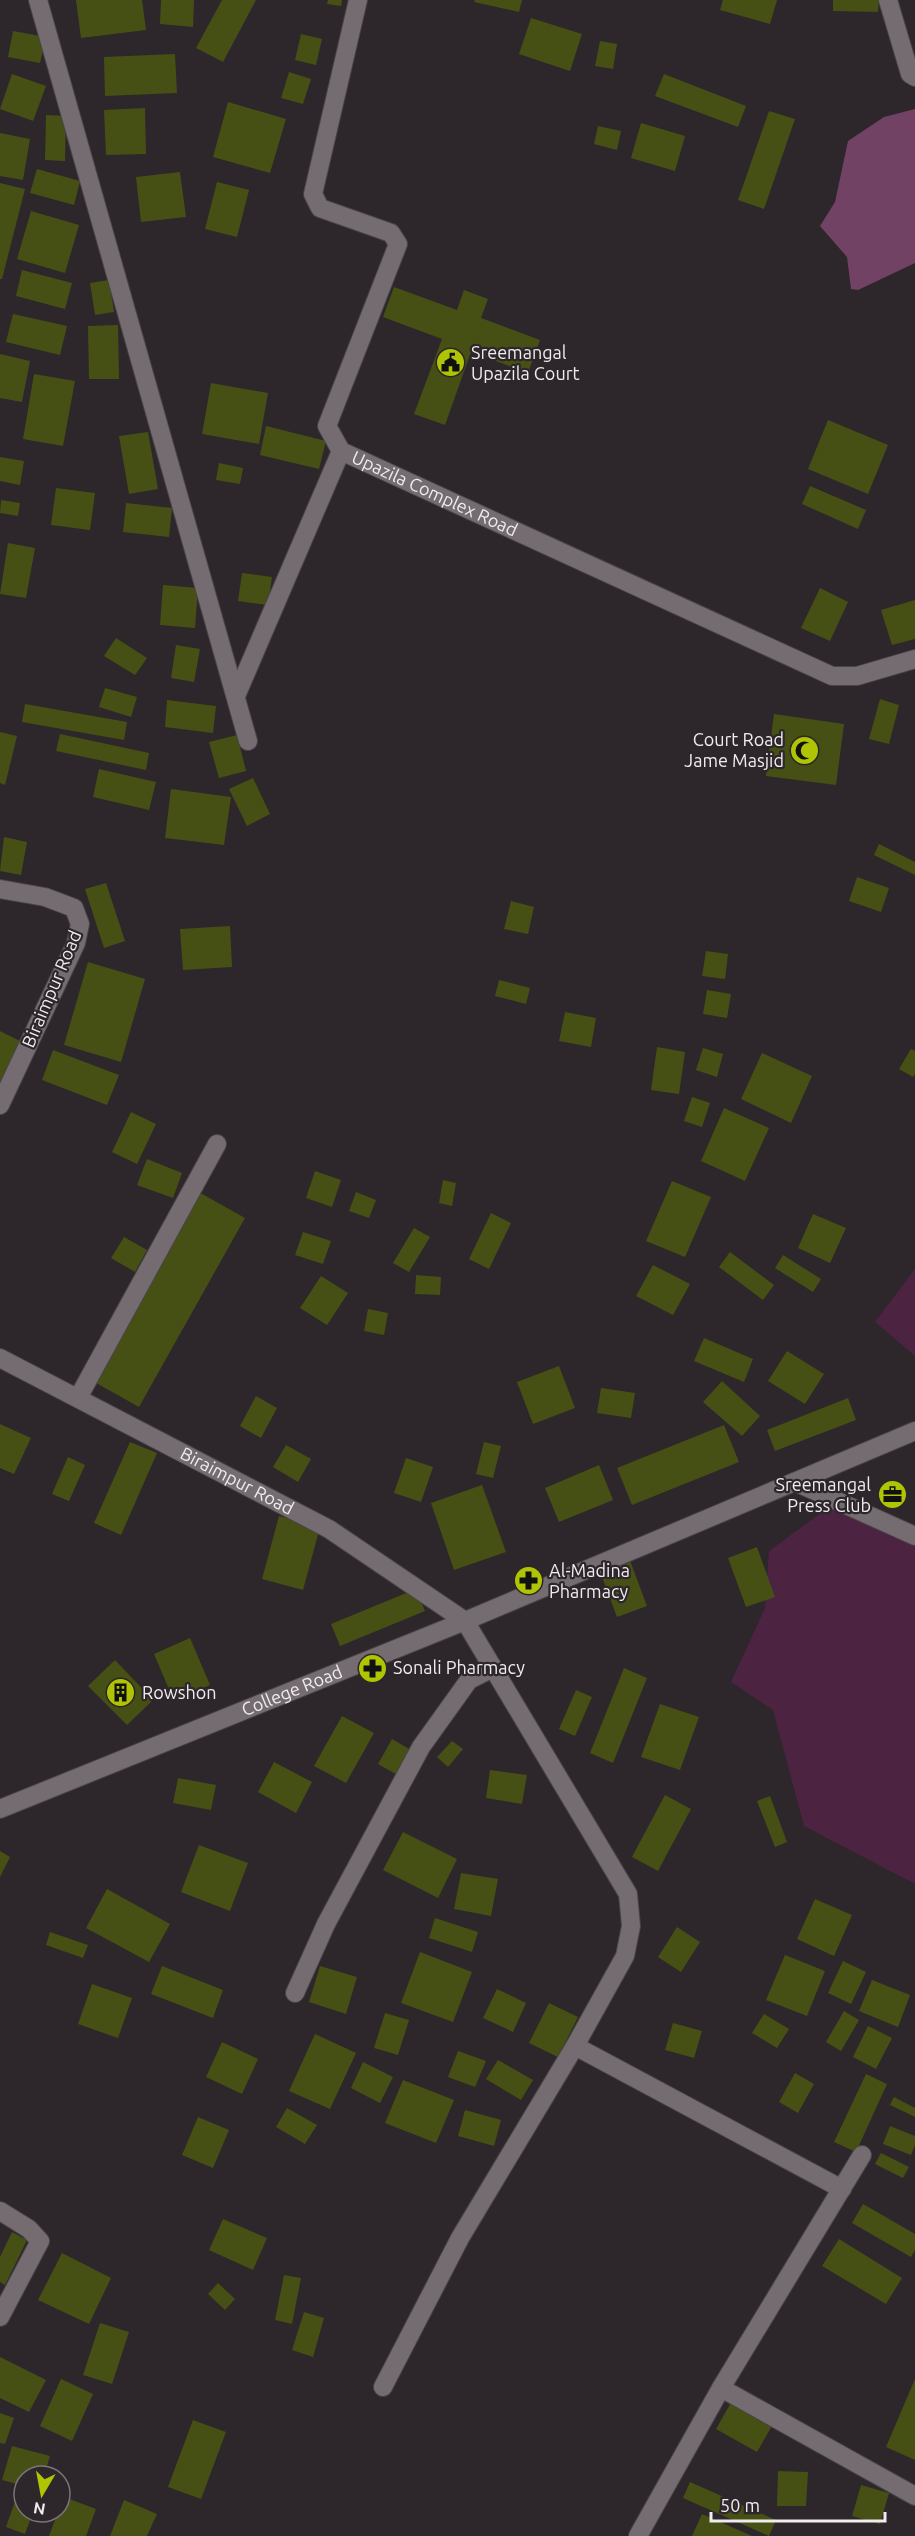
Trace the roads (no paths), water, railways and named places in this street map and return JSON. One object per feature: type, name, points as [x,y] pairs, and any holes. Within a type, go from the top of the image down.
[{"type":"street","points":[[38,0],[248,741]]},
{"type":"street","name":"Upazila Complex Road","points":[[358,0],[313,194],[320,208],[391,233],[398,244],[327,426],[341,451],[832,676],[857,676],[915,659]]},
{"type":"street","points":[[888,0],[910,75],[915,77]]},
{"type":"street","points":[[236,696],[341,451]]},
{"type":"street","name":"Biraimpur Road","points":[[0,889],[45,897],[74,908],[80,924],[76,943],[0,1106]]},
{"type":"street","points":[[78,1398],[217,1144]]},
{"type":"street","name":"Biraimpur Road","points":[[0,1358],[329,1529],[465,1621]]},
{"type":"street","name":"College Road","points":[[0,1809],[465,1621],[915,1431]]},
{"type":"street","points":[[795,1482],[915,1536]]},
{"type":"street","points":[[383,2387],[460,2238],[575,2046],[625,1956],[631,1926],[628,1894],[465,1621]]},
{"type":"street","points":[[295,1993],[326,1924],[421,1747],[469,1680],[493,1668]]},
{"type":"street","points":[[575,2046],[842,2189]]},
{"type":"street","points":[[639,2536],[721,2388],[862,2155]]},
{"type":"street","points":[[0,2211],[29,2229],[40,2241],[0,2317]]},
{"type":"street","points":[[721,2388],[915,2496]]},
{"type":"place","name":"Sreemangal Upazila Court","points":[[450,363]]},
{"type":"place","name":"Court Road Jame Masjid","points":[[805,750]]},
{"type":"place","name":"Sreemangal Press Club","points":[[892,1495]]},
{"type":"place","name":"Al-Madina Pharmacy","points":[[528,1581]]},
{"type":"place","name":"Sonali Pharmacy","points":[[372,1668]]},
{"type":"place","name":"Rowshon","points":[[121,1693]]}]
